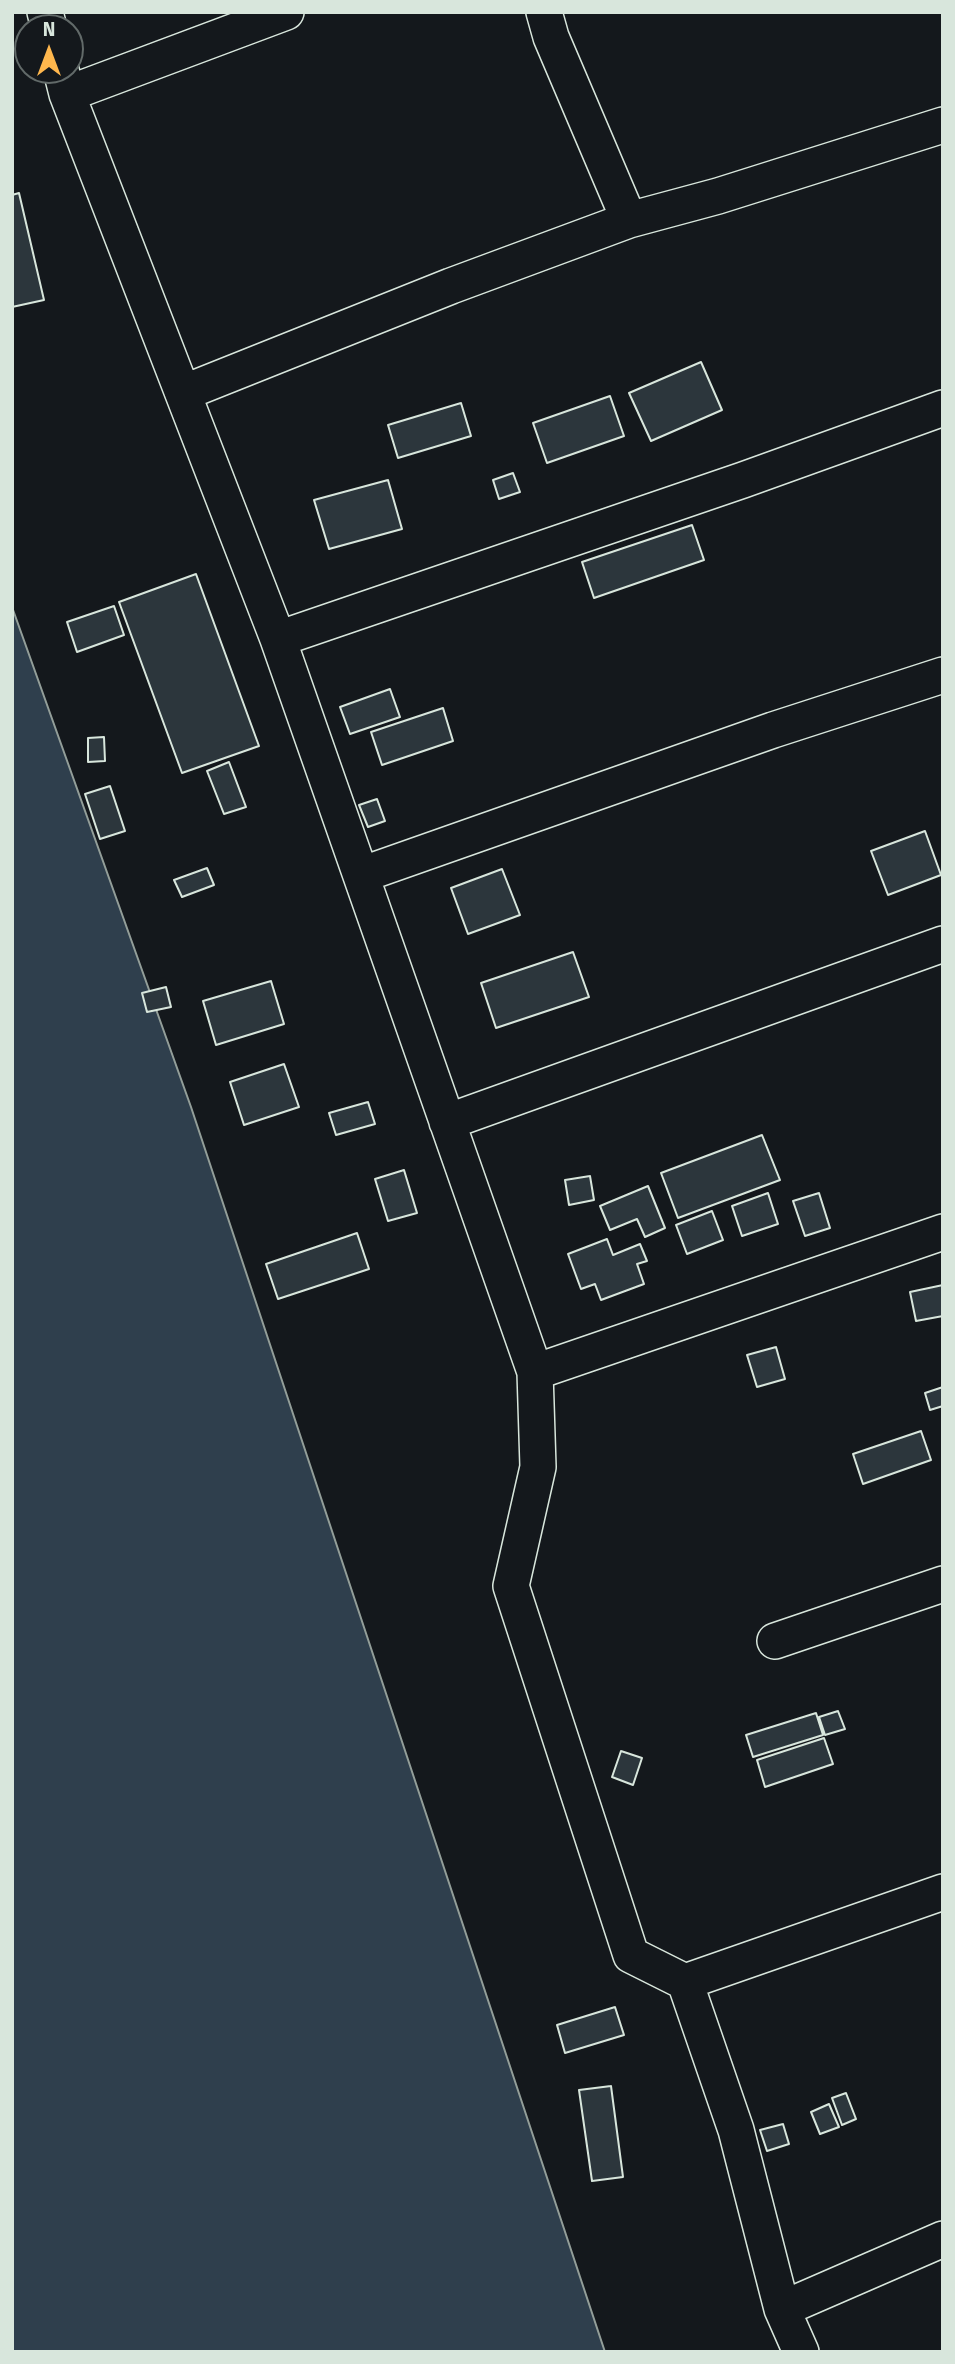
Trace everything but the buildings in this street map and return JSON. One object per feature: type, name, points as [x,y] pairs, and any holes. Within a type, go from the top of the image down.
[{"type":"street","points":[[84,76],[286,12]]},
{"type":"street","points":[[544,12],[551,37],[629,220]]},
{"type":"street","points":[[65,84],[278,639],[535,1373],[538,1467],[511,1586],[631,1955],[685,1982],[736,2130],[782,2309],[800,2352]]},
{"type":"street","points":[[183,393],[439,291],[629,220],[718,196],[943,125]]},
{"type":"street","points":[[278,639],[743,480],[943,408]]},
{"type":"street","points":[[361,875],[773,730],[943,675]]},
{"type":"street","points":[[447,1122],[943,943]]},
{"type":"street","points":[[535,1373],[943,1232]]},
{"type":"street","points":[[775,1642],[943,1584]]},
{"type":"street","points":[[685,1982],[943,1892]]},
{"type":"street","points":[[782,2309],[943,2239]]},
{"type":"water","points":[[12,607],[191,1107],[605,2352],[12,2352]]}]
